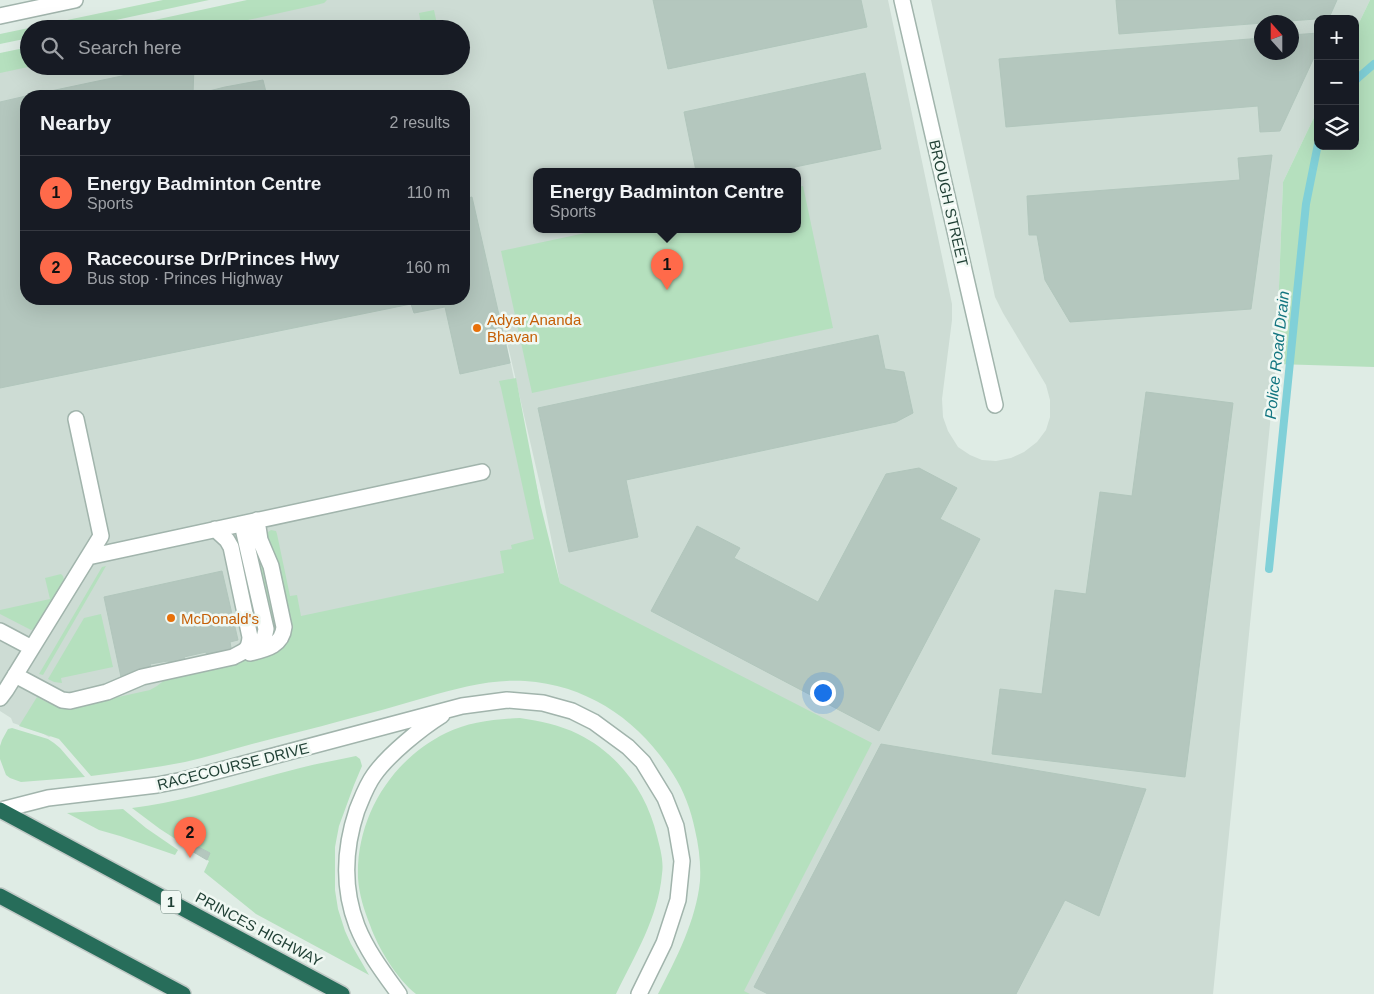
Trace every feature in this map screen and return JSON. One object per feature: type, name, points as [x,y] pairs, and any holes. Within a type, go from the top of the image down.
[{"type":"highway","name":"PRINCES HIGHWAY","points":[[1,810],[342,994]]},
{"type":"highway","points":[[0,896],[182,994]]},
{"type":"street","points":[[0,16],[75,0]]},
{"type":"street","name":"BROUGH STREET","points":[[902,0],[995,405]]},
{"type":"street","points":[[0,706],[3,694],[100,536],[76,419]]},
{"type":"street","points":[[88,557],[482,472]]},
{"type":"street","points":[[15,675],[62,700],[70,701],[107,692],[142,677],[250,653],[258,648],[262,644],[266,630],[249,522]]},
{"type":"street","points":[[215,529],[227,540],[231,548],[250,637],[246,650],[233,657]]},
{"type":"street","points":[[0,631],[32,648]]},
{"type":"street","name":"RACECOURSE DRIVE","points":[[1,810],[48,798],[158,785],[183,780],[462,706],[507,700],[543,703],[572,711],[594,722],[628,746],[643,762],[665,798],[676,826],[682,861],[678,900],[664,943],[639,994]]},
{"type":"street","name":"RACECOURSE DRIVE","points":[[399,994],[368,950],[351,908],[346,883],[349,837],[363,794],[374,775],[399,748],[441,716],[462,706]]},
{"type":"shaded area","points":[[256,0],[888,0],[952,304],[952,320],[942,399],[943,417],[948,431],[958,447],[982,460],[996,461],[1011,458],[1024,452],[1037,442],[1046,430],[1050,417],[1050,400],[1046,385],[995,297],[931,0],[1370,0],[1359,23],[1359,15],[1314,15],[1314,117],[1283,182],[1276,364],[1213,994],[729,994],[861,747],[560,583],[544,502],[499,307],[540,503],[538,547],[493,583],[292,628],[288,648],[165,684],[49,737],[13,723],[11,718],[0,711],[0,56],[20,63],[20,75],[470,75],[470,20],[165,20]]},
{"type":"green space","points":[[163,0],[209,0],[116,20],[67,20]]},
{"type":"green space","points":[[247,0],[327,0],[324,3],[248,20],[155,20]]},
{"type":"green space","points":[[1370,0],[1374,0],[1374,367],[1276,364],[1283,182],[1314,117],[1314,150],[1359,150],[1359,23]]},
{"type":"green space","points":[[434,10],[436,20],[420,20],[419,13]]},
{"type":"green space","points":[[20,30],[20,40],[0,44],[0,34]]},
{"type":"green space","points":[[20,49],[20,69],[0,73],[0,53]]},
{"type":"green space","points":[[801,186],[803,186],[833,328],[532,393],[501,251],[585,233],[801,233]]},
{"type":"green space","points":[[516,378],[540,503],[560,583],[872,743],[744,991],[750,994],[658,994],[690,925],[698,896],[700,862],[698,843],[691,815],[677,780],[660,755],[645,738],[610,709],[591,698],[570,690],[548,684],[525,681],[500,681],[475,685],[185,762],[91,776],[59,739],[19,726],[37,697],[54,705],[73,707],[150,690],[167,678],[280,649],[288,640],[290,631],[273,549],[267,540],[268,532],[271,530],[276,531],[290,596],[297,595],[301,616],[504,573],[500,551],[512,549],[511,545],[534,539],[499,381]]},
{"type":"green space","points":[[260,561],[263,563],[275,620],[274,628],[272,628],[258,565]]},
{"type":"green space","points":[[106,566],[43,675],[39,674],[102,567]]},
{"type":"green space","points":[[243,573],[247,573],[258,627],[257,632],[255,632]]},
{"type":"green space","points":[[61,574],[64,580],[35,629],[31,630],[0,614],[0,610],[50,599],[45,578]]},
{"type":"green space","points":[[101,614],[113,667],[61,678],[62,683],[48,679],[84,618]]},
{"type":"green space","points":[[520,718],[564,728],[578,734],[606,752],[629,776],[646,805],[652,820],[662,859],[660,890],[651,921],[616,994],[416,994],[395,972],[383,953],[373,934],[362,902],[358,878],[359,855],[363,833],[370,812],[393,775],[426,744],[463,726],[491,720]]},
{"type":"green space","points":[[12,728],[48,739],[54,743],[85,777],[21,782],[10,778],[6,775],[0,759],[0,746],[8,729]]},
{"type":"green space","points":[[356,756],[360,759],[362,766],[339,826],[335,847],[335,890],[338,909],[345,931],[369,975],[256,914],[204,872],[210,853],[193,844],[191,849],[132,808],[195,796],[307,766]]},
{"type":"green space","points":[[123,809],[178,850],[175,855],[99,830],[67,813]]},
{"type":"building","points":[[653,0],[861,0],[867,27],[668,69]]},
{"type":"building","points":[[1116,0],[1337,0],[1330,15],[1314,15],[1314,19],[1299,20],[1299,15],[1254,15],[1254,24],[1119,34]]},
{"type":"building","points":[[1314,33],[1314,58],[1280,131],[1260,132],[1258,106],[1006,127],[999,59],[1254,39],[1254,60],[1299,60],[1299,34]]},
{"type":"building","points":[[865,73],[881,149],[790,168],[695,168],[684,112]]},
{"type":"building","points":[[126,75],[194,75],[193,90],[55,90]]},
{"type":"building","points":[[263,80],[266,90],[213,90],[225,87]]},
{"type":"building","points":[[20,97],[20,305],[406,305],[0,388],[0,102]]},
{"type":"building","points":[[1272,155],[1251,309],[1070,322],[1045,280],[1037,235],[1029,235],[1027,196],[1240,180],[1238,158]]},
{"type":"building","points":[[472,197],[510,363],[460,374],[445,307],[414,313],[411,305],[470,305],[470,198]]},
{"type":"building","points":[[878,335],[885,369],[904,372],[913,413],[896,422],[626,480],[638,537],[569,552],[538,408]]},
{"type":"building","points":[[1146,392],[1233,403],[1185,777],[992,754],[1000,689],[1042,694],[1055,590],[1086,594],[1100,492],[1132,496]]},
{"type":"building","points":[[919,468],[957,488],[940,519],[980,539],[879,731],[651,611],[697,526],[740,548],[734,558],[818,602],[886,474]]},
{"type":"building","name":"McDonald's","points":[[222,571],[238,640],[230,642],[232,653],[207,658],[206,652],[184,657],[186,662],[169,665],[168,661],[150,664],[152,669],[121,677],[104,597]]},
{"type":"building","points":[[881,744],[1146,789],[1099,916],[1065,900],[1016,994],[768,994],[754,987]]},
{"type":"building","points":[[193,844],[210,853],[207,860],[190,850]]},
{"type":"waterway","name":"Police Road Drain","points":[[1359,77],[1374,64]]},
{"type":"waterway","name":"Police Road Drain","points":[[1269,569],[1306,204],[1317,150]]},
{"type":"place","name":"Energy Badminton Centre","points":[[667,290]]},
{"type":"place","name":"Adyar Ananda Bhavan","points":[[477,328]]},
{"type":"place","name":"McDonald's","points":[[171,618]]},
{"type":"place","name":"Racecourse Dr/Princes Hwy","points":[[190,858]]}]
